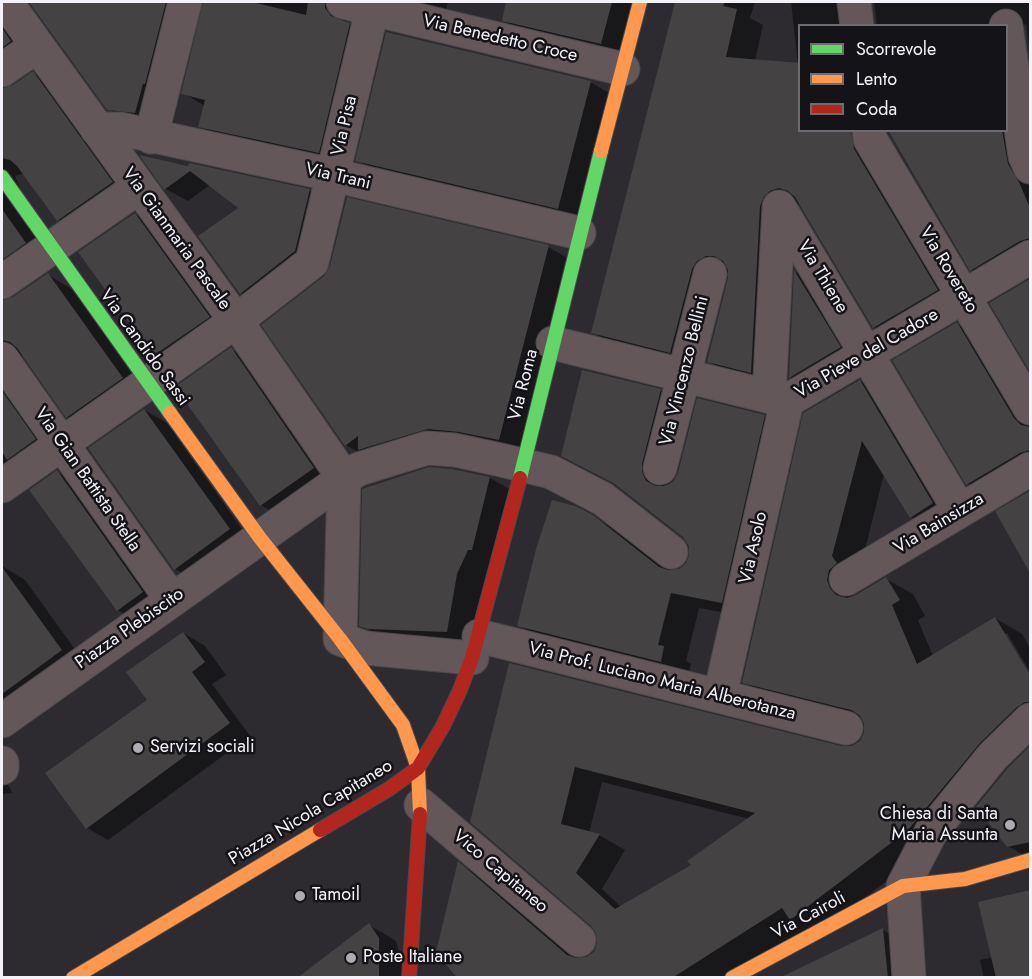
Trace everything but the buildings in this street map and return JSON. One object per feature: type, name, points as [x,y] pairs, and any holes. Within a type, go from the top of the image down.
[{"type":"street","name":"Via Gianmaria Pascale","points":[[6,2],[237,321],[344,478]]},
{"type":"street","points":[[151,137],[185,2]]},
{"type":"street","name":"Via Roma","points":[[418,768],[443,726],[460,690],[475,647],[523,465],[579,233],[640,2]]},
{"type":"street","points":[[854,2],[857,24]]},
{"type":"street","points":[[1003,2],[1006,24]]},
{"type":"street","name":"Via Benedetto Croce","points":[[363,4],[623,69]]},
{"type":"street","name":"Via Pisa","points":[[2,486],[237,321],[312,262],[333,175],[363,4]]},
{"type":"street","points":[[1008,39],[1024,145],[1030,167]]},
{"type":"street","points":[[2,70],[37,46]]},
{"type":"street","name":"Via Trani","points":[[97,129],[121,129],[333,175],[579,233]]},
{"type":"street","name":"Via Rovereto","points":[[869,132],[870,139],[1030,408]]},
{"type":"street","name":"Via Candido Sassi","points":[[2,177],[260,538]]},
{"type":"street","points":[[2,282],[139,187]]},
{"type":"street","name":"Via Thiene","points":[[778,399],[779,207],[960,511]]},
{"type":"street","name":"Via Pieve del Cadore","points":[[553,343],[778,399],[868,354],[1030,256]]},
{"type":"street","name":"Via Vincenzo Bellini","points":[[660,468],[710,274]]},
{"type":"street","name":"Via Gian Battista Stella","points":[[2,359],[172,600]]},
{"type":"street","name":"Via Asolo","points":[[720,695],[778,399]]},
{"type":"street","name":"Piazza Plebiscito","points":[[2,721],[344,478],[359,469],[427,447],[455,450],[559,475],[603,499],[671,552]]},
{"type":"street","name":"Via Bainsizza","points":[[846,579],[1030,469]]},
{"type":"street","points":[[340,639],[344,478]]},
{"type":"street","points":[[260,538],[340,639],[403,725],[418,768]]},
{"type":"street","points":[[340,639],[365,648],[475,647]]},
{"type":"street","name":"Via Prof. Luciano Maria Alberotanza","points":[[475,647],[720,695],[846,728]]},
{"type":"street","points":[[909,978],[903,886],[931,832],[993,756],[1030,720]]},
{"type":"street","points":[[2,763],[2,768]]},
{"type":"street","name":"Piazza Nicola Capitaneo","points":[[409,978],[421,805],[418,768]]},
{"type":"street","name":"Piazza Nicola Capitaneo","points":[[73,978],[389,789],[418,768]]},
{"type":"street","name":"Vico Capitaneo","points":[[421,805],[579,940]]},
{"type":"street","points":[[903,886],[965,879],[1030,860]]},
{"type":"street","name":"Via Cairoli","points":[[732,978],[903,886]]},
{"type":"traffic: fast","points":[[520,478],[601,151]]},
{"type":"traffic: fast","points":[[2,177],[170,413]]},
{"type":"traffic: slow","points":[[601,151],[640,2]]},
{"type":"traffic: slow","points":[[170,413],[260,538],[340,639],[403,725],[418,768],[420,814]]},
{"type":"traffic: slow","points":[[73,978],[320,830]]},
{"type":"traffic: slow","points":[[732,978],[903,886],[965,879],[1030,860]]},
{"type":"traffic: jam","points":[[320,830],[389,789],[418,768],[443,726],[472,658],[520,478]]},
{"type":"traffic: jam","points":[[409,978],[420,814]]},
{"type":"place","name":"Servizi sociali","points":[[138,748]]},
{"type":"place","name":"Chiesa di Santa Maria Assunta","points":[[1010,825]]},
{"type":"place","name":"Tamoil","points":[[300,896]]},
{"type":"place","name":"Poste Italiane","points":[[351,958]]}]
